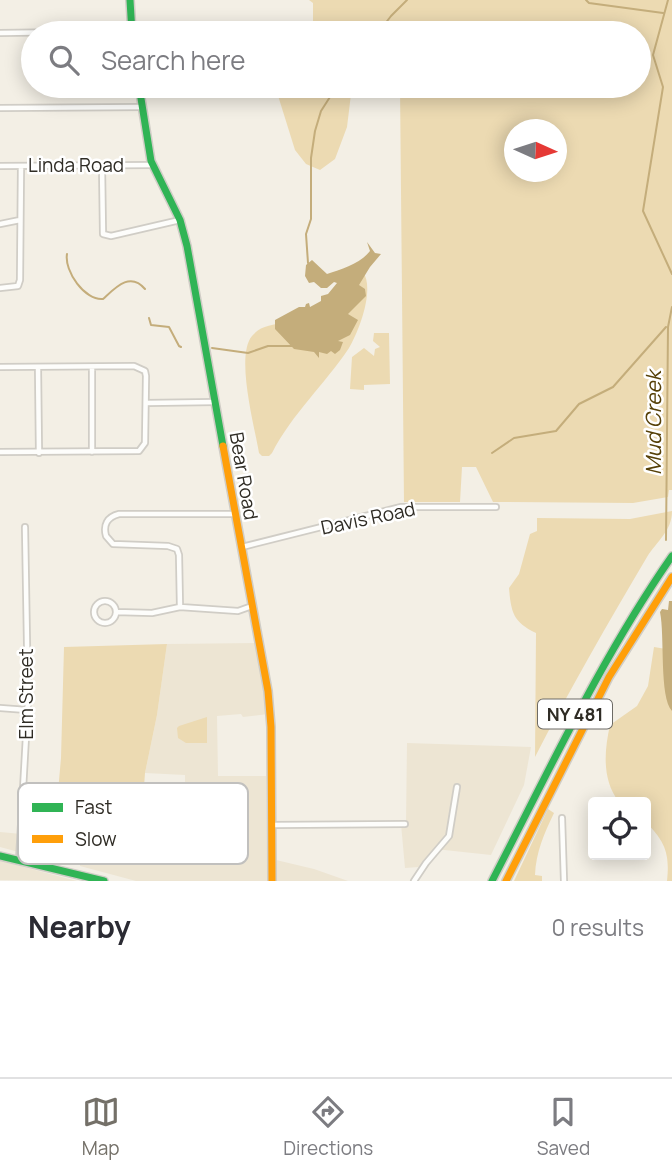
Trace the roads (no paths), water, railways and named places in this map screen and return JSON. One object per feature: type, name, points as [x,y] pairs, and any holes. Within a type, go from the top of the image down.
[{"type":"main road","points":[[130,0],[131,21]]},
{"type":"main road","name":"Bear Road","points":[[141,98],[147,144],[153,165],[180,219],[191,265],[270,707],[272,881]]},
{"type":"main road","name":"NY 481","points":[[492,881],[599,669],[672,556]]},
{"type":"main road","name":"NY 481","points":[[506,881],[603,689],[672,577]]},
{"type":"main road","points":[[0,856],[18,860]]},
{"type":"main road","points":[[35,864],[104,881]]},
{"type":"street","points":[[0,33],[21,33]]},
{"type":"street","points":[[0,108],[142,107]]},
{"type":"street","points":[[0,288],[18,286],[21,165]]},
{"type":"street","points":[[102,165],[102,232],[106,236],[180,219]]},
{"type":"street","name":"Linda Road","points":[[0,166],[153,165]]},
{"type":"street","points":[[0,224],[20,220]]},
{"type":"street","points":[[0,367],[141,368],[145,370],[146,376],[143,448],[134,452],[0,452]]},
{"type":"street","points":[[92,367],[92,452]]},
{"type":"street","points":[[38,368],[39,453]]},
{"type":"street","points":[[145,403],[215,402]]},
{"type":"street","name":"Davis Road","points":[[241,547],[401,507],[496,507]]},
{"type":"street","points":[[180,607],[177,549],[168,546],[113,544],[106,536],[109,518],[119,514],[235,514]]},
{"type":"street","name":"Elm Street","points":[[23,783],[27,710],[25,527]]},
{"type":"street","points":[[105,601],[113,604],[116,612],[113,620],[105,623],[97,620],[94,612],[97,605],[105,601]]},
{"type":"street","points":[[116,612],[152,613],[180,607],[238,611],[252,607]]},
{"type":"street","points":[[0,708],[27,710]]},
{"type":"street","points":[[414,881],[449,836],[457,786]]},
{"type":"street","points":[[562,818],[564,881]]},
{"type":"street","points":[[273,825],[405,824]]},
{"type":"street","points":[[63,881],[64,871]]},
{"type":"waterway","points":[[387,21],[407,0]]},
{"type":"waterway","points":[[586,0],[589,3],[663,13]]},
{"type":"waterway","name":"Mud Creek","points":[[668,0],[653,55],[663,87],[643,211],[672,274]]},
{"type":"waterway","points":[[308,263],[306,234],[311,219],[311,158],[321,111],[329,98]]},
{"type":"waterway","points":[[67,254],[72,276],[89,295],[103,299],[128,281],[134,281],[145,289]]},
{"type":"waterway","name":"Mud Creek","points":[[666,540],[668,327],[672,307]]},
{"type":"waterway","points":[[149,318],[151,325],[169,327],[181,347]]},
{"type":"waterway","points":[[492,453],[514,438],[556,431],[579,404],[613,387],[666,327]]},
{"type":"waterway","points":[[212,348],[248,353],[268,346],[292,346]]}]
